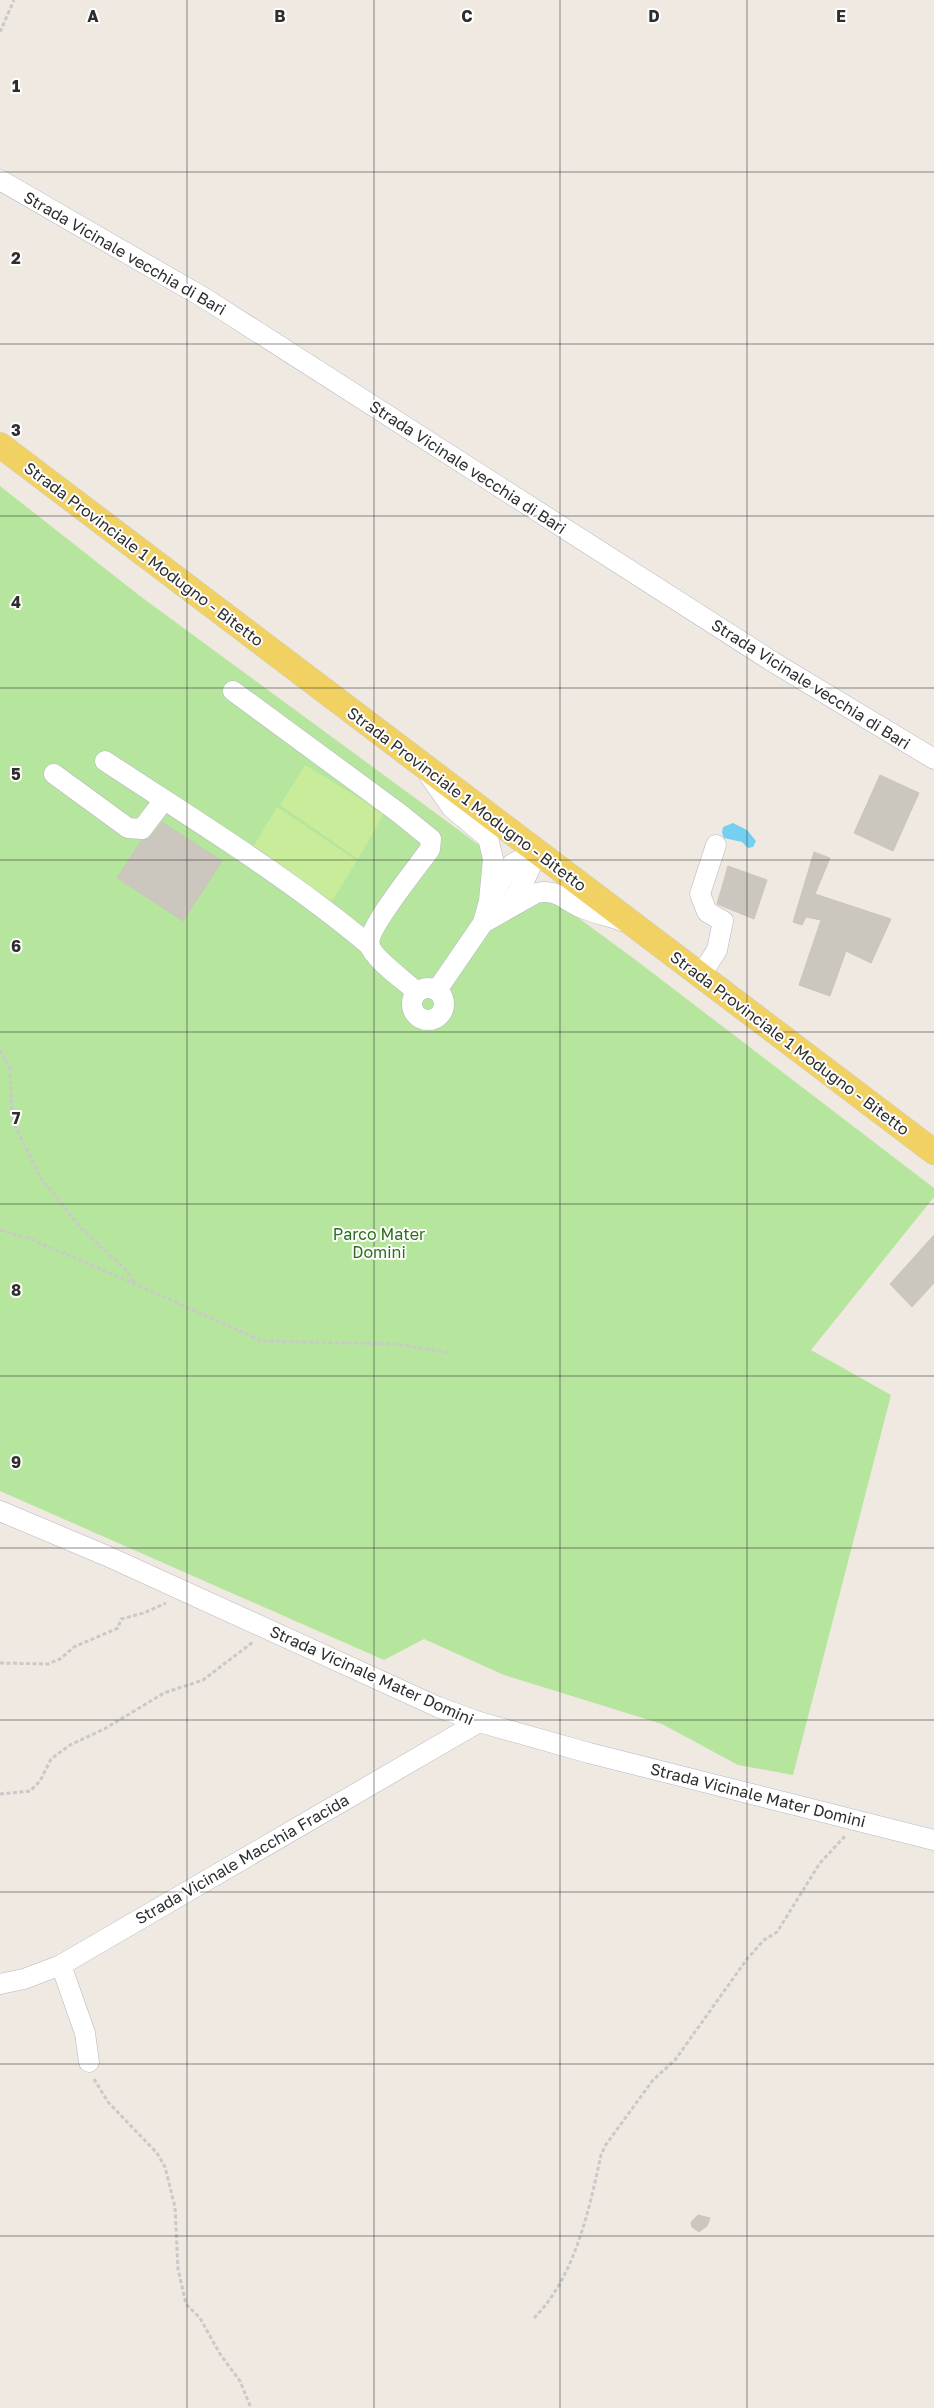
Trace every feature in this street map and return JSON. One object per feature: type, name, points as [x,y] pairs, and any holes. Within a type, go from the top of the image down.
[{"type":"main road","name":"Strada Provinciale 1 Modugno - Bitetto","points":[[0,445],[934,1152]]},
{"type":"street","name":"Strada Vicinale vecchia di Bari","points":[[0,180],[206,299],[773,662],[934,759]]},
{"type":"street","points":[[233,691],[399,813],[431,839],[430,849],[381,916],[369,937],[369,945]]},
{"type":"street","points":[[105,761],[346,926],[369,945],[379,958],[416,992]]},
{"type":"street","points":[[422,766],[452,808],[488,838],[493,859],[497,906]]},
{"type":"street","points":[[54,774],[128,828],[142,830],[164,800]]},
{"type":"street","points":[[701,975],[717,950],[723,921],[707,912],[700,894],[716,846]]},
{"type":"street","points":[[437,990],[483,923],[497,906],[516,896],[530,869],[536,851]]},
{"type":"street","points":[[497,906],[536,893],[554,892],[579,907],[634,925]]},
{"type":"street","points":[[427,987],[437,990],[444,999],[444,1009],[437,1018],[422,1019],[414,1012],[412,1001],[416,992],[427,987]]},
{"type":"street","name":"Strada Vicinale Mater Domini","points":[[0,1511],[183,1590],[438,1707],[479,1722],[589,1753],[934,1840]]},
{"type":"street","name":"Strada Vicinale Macchia Fracida","points":[[0,1984],[24,1979],[61,1965],[479,1722]]},
{"type":"street","points":[[61,1965],[85,2032],[89,2062]]},
{"type":"path","points":[[0,32],[14,0]]},
{"type":"path","points":[[0,1050],[10,1068],[12,1119],[40,1177],[82,1228],[126,1270],[136,1284]]},
{"type":"path","points":[[0,1230],[28,1238],[262,1341],[396,1344],[451,1353]]},
{"type":"path","points":[[0,1663],[48,1664],[60,1659],[74,1647],[118,1628],[121,1619],[144,1613],[166,1603],[183,1590]]},
{"type":"path","points":[[0,1794],[30,1791],[40,1781],[52,1759],[70,1745],[106,1728],[164,1693],[203,1680],[269,1630]]},
{"type":"path","points":[[534,2318],[548,2304],[561,2282],[587,2216],[601,2155],[605,2146],[653,2080],[675,2060],[747,1959],[764,1940],[777,1932],[820,1863],[846,1835],[853,1819]]},
{"type":"path","points":[[89,2062],[99,2089],[157,2153],[165,2167],[175,2207],[178,2269],[186,2304],[200,2318],[220,2354],[240,2381],[251,2408]]},
{"type":"green space","name":"Parco Mater Domini","points":[[0,486],[140,596],[637,961],[934,1188],[934,1197],[811,1350],[891,1395],[793,1775],[738,1765],[662,1724],[504,1675],[424,1639],[384,1660],[0,1491]]},
{"type":"green space","points":[[305,765],[384,813],[358,859],[280,805]]},
{"type":"green space","points":[[277,807],[357,861],[332,901],[252,849]]},
{"type":"water","points":[[733,823],[747,830],[756,841],[753,847],[748,848],[742,842],[724,838],[722,833],[723,827]]},
{"type":"building","points":[[880,775],[919,793],[893,851],[854,833]]},
{"type":"building","points":[[162,822],[222,861],[183,921],[117,878],[141,841],[151,837]]},
{"type":"building","points":[[814,852],[830,858],[815,894],[891,919],[871,963],[846,951],[830,996],[799,985],[821,920],[806,917],[802,925],[793,922]]},
{"type":"building","points":[[728,866],[767,880],[754,919],[717,904]]},
{"type":"building","points":[[934,1235],[934,1283],[912,1307],[890,1284]]},
{"type":"building","points":[[698,2215],[710,2218],[707,2226],[699,2232],[692,2227],[691,2222]]}]
